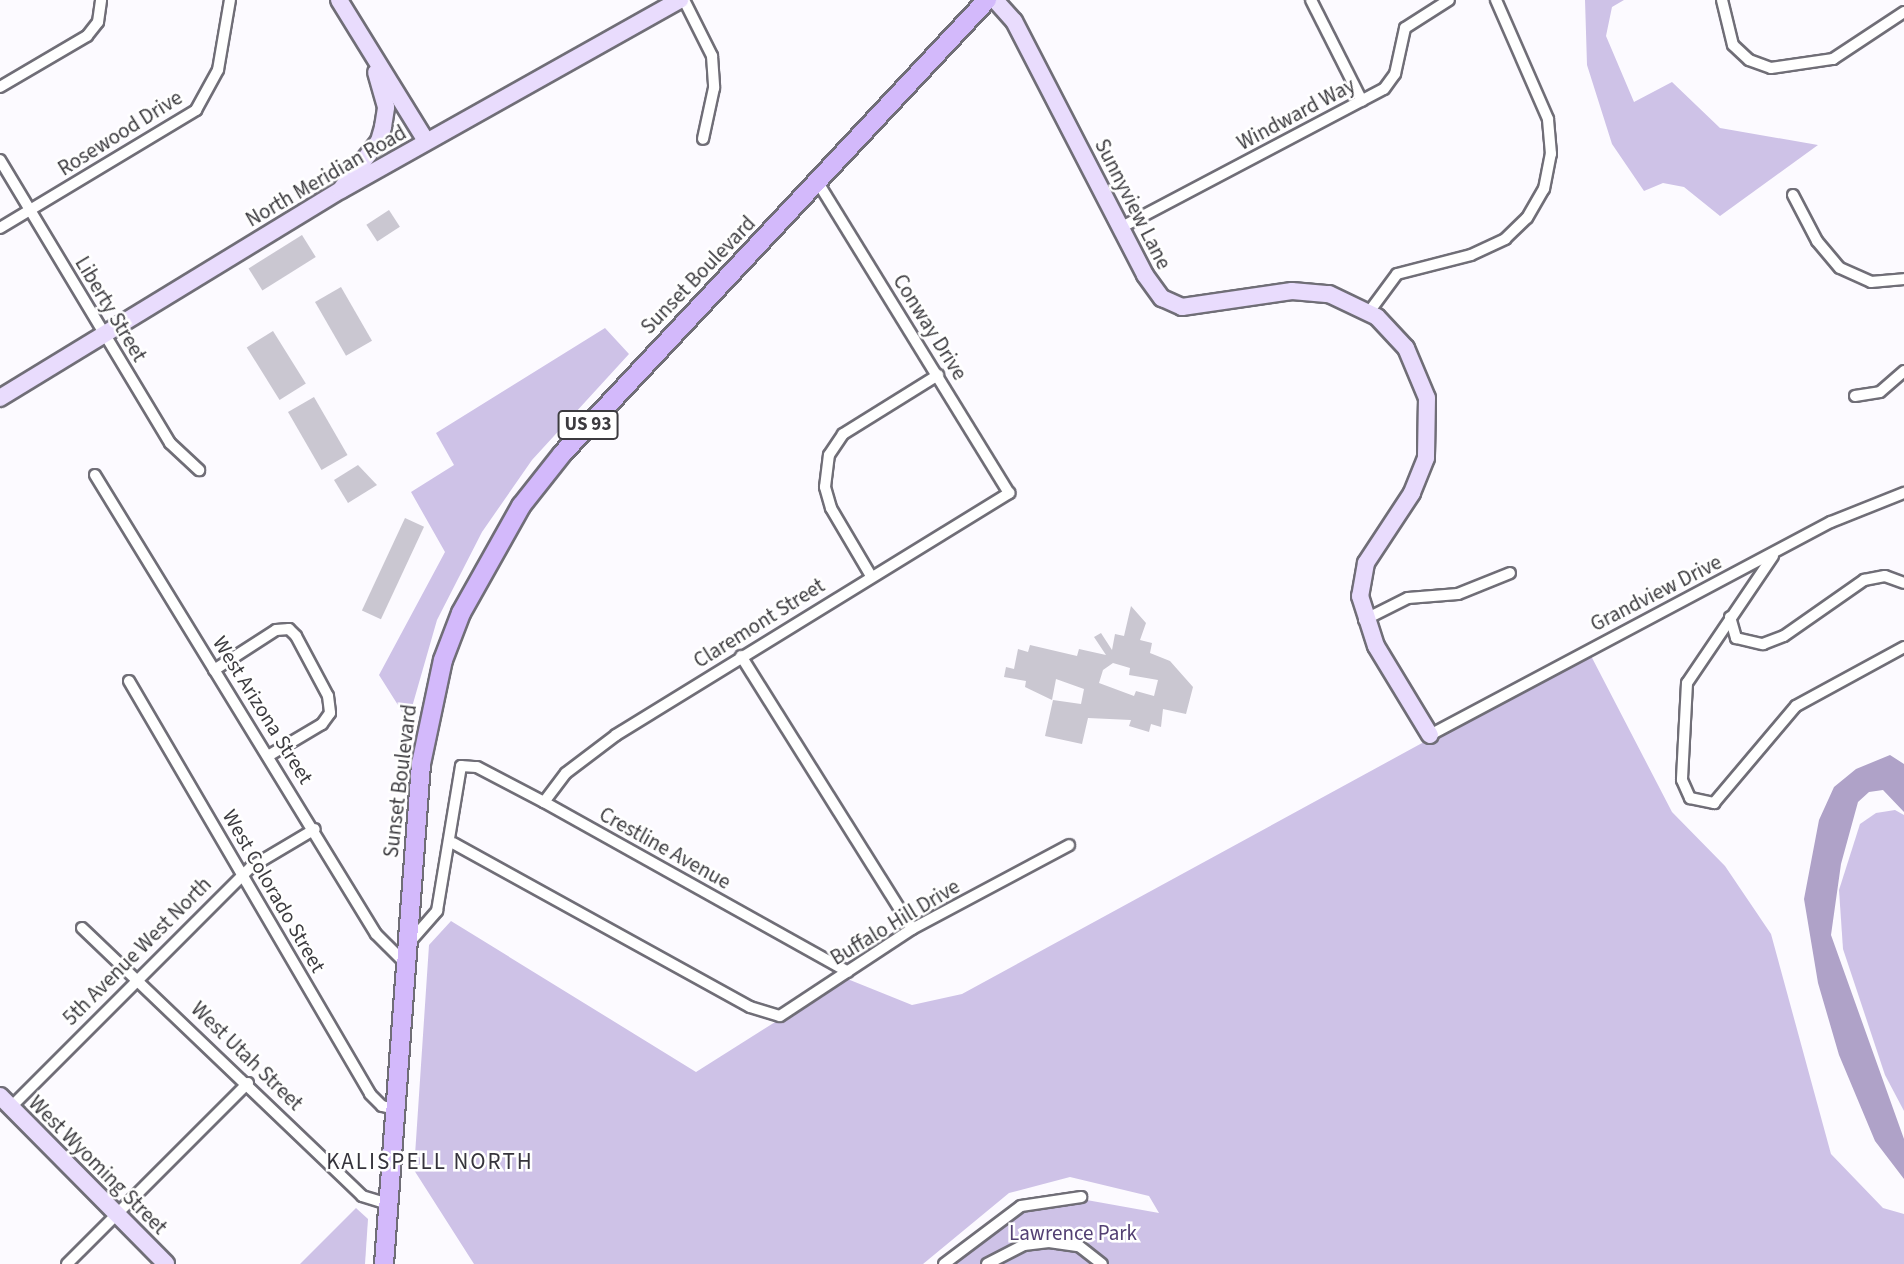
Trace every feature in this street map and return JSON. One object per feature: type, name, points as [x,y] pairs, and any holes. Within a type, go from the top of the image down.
[{"type":"main road","name":"Sunset Boulevard","points":[[384,1264],[404,955],[428,720],[443,660],[486,563],[562,454],[987,0]]},
{"type":"street","points":[[0,88],[87,36],[98,22],[101,0]]},
{"type":"street","name":"Rosewood Drive","points":[[0,228],[196,110],[218,69],[230,0]]},
{"type":"street","points":[[339,0],[426,141]]},
{"type":"street","points":[[682,0],[712,56],[714,88],[703,139]]},
{"type":"street","name":"North Meridian Road","points":[[0,398],[341,190],[682,0]]},
{"type":"street","name":"Sunnyview Lane","points":[[995,0],[1014,21],[1038,63],[1152,287],[1173,304],[1311,291],[1369,312],[1397,335],[1416,366],[1427,398],[1429,433],[1418,482],[1362,574],[1364,620],[1430,735]]},
{"type":"street","points":[[1311,0],[1362,101]]},
{"type":"street","name":"Windward Way","points":[[1121,228],[1362,101],[1390,82],[1405,28],[1449,0]]},
{"type":"street","points":[[1369,312],[1397,274],[1471,255],[1505,239],[1527,218],[1544,189],[1551,154],[1548,119],[1496,0]]},
{"type":"street","points":[[1721,0],[1733,45],[1749,60],[1771,68],[1833,59],[1904,12]]},
{"type":"street","points":[[341,190],[379,141],[383,127],[386,107],[367,45]]},
{"type":"street","name":"Liberty Street","points":[[0,160],[170,443],[199,470]]},
{"type":"street","name":"Conway Drive","points":[[818,182],[1009,493]]},
{"type":"street","points":[[1793,195],[1817,241],[1840,268],[1871,282],[1904,279]]},
{"type":"street","points":[[1855,396],[1880,391],[1904,371]]},
{"type":"street","points":[[871,576],[831,508],[825,487],[829,455],[843,434],[938,375]]},
{"type":"street","name":"West Arizona Street","points":[[95,475],[315,829],[376,933],[404,955]]},
{"type":"street","name":"Claremont Street","points":[[544,802],[566,773],[589,754],[741,656],[1009,493]]},
{"type":"street","name":"Grandview Drive","points":[[1430,735],[1687,596],[1773,556],[1844,516],[1904,493]]},
{"type":"street","points":[[1773,556],[1700,658],[1684,691],[1682,780],[1690,798],[1714,803],[1796,706],[1904,647]]},
{"type":"street","points":[[1364,620],[1408,598],[1458,594],[1510,573]]},
{"type":"street","points":[[1730,616],[1736,638],[1763,644],[1784,636],[1864,580],[1885,576],[1904,583]]},
{"type":"street","points":[[215,670],[276,630],[289,629],[296,636],[328,696],[330,713],[322,724],[268,756]]},
{"type":"street","points":[[741,656],[912,929]]},
{"type":"street","name":"West Colorado Street","points":[[129,681],[370,1094],[382,1106],[395,1109]]},
{"type":"street","name":"Crestline Avenue","points":[[453,843],[461,766],[477,767],[848,972]]},
{"type":"street","name":"5th Avenue West North","points":[[4,1107],[138,981],[242,875],[315,829]]},
{"type":"street","points":[[404,955],[438,911],[453,843]]},
{"type":"street","name":"Buffalo Hill Drive","points":[[453,843],[742,1002],[780,1016],[912,929],[1069,845]]},
{"type":"street","name":"West Utah Street","points":[[82,928],[248,1083],[362,1196],[388,1204]]},
{"type":"street","points":[[67,1264],[248,1083]]},
{"type":"street","name":"West Wyoming Street","points":[[4,1107],[166,1264]]},
{"type":"street","points":[[944,1264],[1021,1206],[1081,1197]]},
{"type":"street","points":[[987,1264],[1024,1245],[1049,1242],[1079,1247],[1102,1264]]},
{"type":"green space","points":[[1585,0],[1624,0],[1612,7],[1606,36],[1634,102],[1672,82],[1720,128],[1818,145],[1720,216],[1684,187],[1663,183],[1644,191],[1612,144],[1587,65]]},
{"type":"green space","points":[[605,328],[629,354],[532,460],[482,532],[437,620],[408,721],[379,675],[445,552],[411,492],[454,465],[436,433]]},
{"type":"green space","name":"Lawrence Park","points":[[1589,652],[1672,812],[1725,866],[1771,934],[1831,1154],[1883,1208],[1904,1214],[1904,1264],[952,1264],[1013,1216],[1048,1203],[1081,1199],[1159,1213],[1149,1196],[1070,1177],[1009,1193],[923,1264],[474,1264],[414,1170],[429,945],[451,921],[696,1072],[845,978],[912,1005],[962,994]]},
{"type":"green space","points":[[1895,810],[1904,815],[1904,1111],[1885,1075],[1843,949],[1839,890],[1860,824],[1876,813]]},
{"type":"green space","points":[[356,1208],[368,1219],[365,1264],[300,1264]]},
{"type":"shaded area","points":[[1890,755],[1904,764],[1904,812],[1883,790],[1869,792],[1858,802],[1841,864],[1831,935],[1904,1139],[1904,1179],[1875,1141],[1839,1055],[1818,983],[1804,899],[1819,820],[1834,787],[1856,769]]},
{"type":"building","points":[[389,210],[400,227],[377,241],[366,225]]},
{"type":"building","points":[[302,235],[316,257],[262,290],[249,268]]},
{"type":"building","points":[[341,287],[372,341],[346,356],[315,302]]},
{"type":"building","points":[[273,331],[306,384],[280,400],[247,347]]},
{"type":"building","points":[[314,397],[348,455],[322,470],[288,412]]},
{"type":"building","points":[[358,465],[377,485],[348,503],[334,480]]},
{"type":"building","points":[[405,518],[424,527],[381,619],[362,610]]},
{"type":"building","points":[[1131,606],[1146,623],[1140,640],[1152,643],[1150,653],[1170,661],[1193,687],[1186,714],[1163,709],[1161,727],[1151,724],[1149,732],[1129,726],[1131,720],[1088,718],[1082,744],[1045,736],[1053,700],[1081,704],[1084,689],[1056,679],[1052,700],[1025,687],[1026,681],[1004,677],[1006,667],[1014,669],[1018,649],[1028,652],[1030,645],[1077,656],[1079,649],[1106,655],[1094,637],[1101,633],[1112,650],[1115,634],[1124,636]],"holes":[[[1113,663],[1130,668],[1129,675],[1158,680],[1154,696],[1136,691],[1134,696],[1099,683],[1103,670]]]},
{"type":"district","name":"KALISPELL NORTH","points":[[430,1162]]}]
